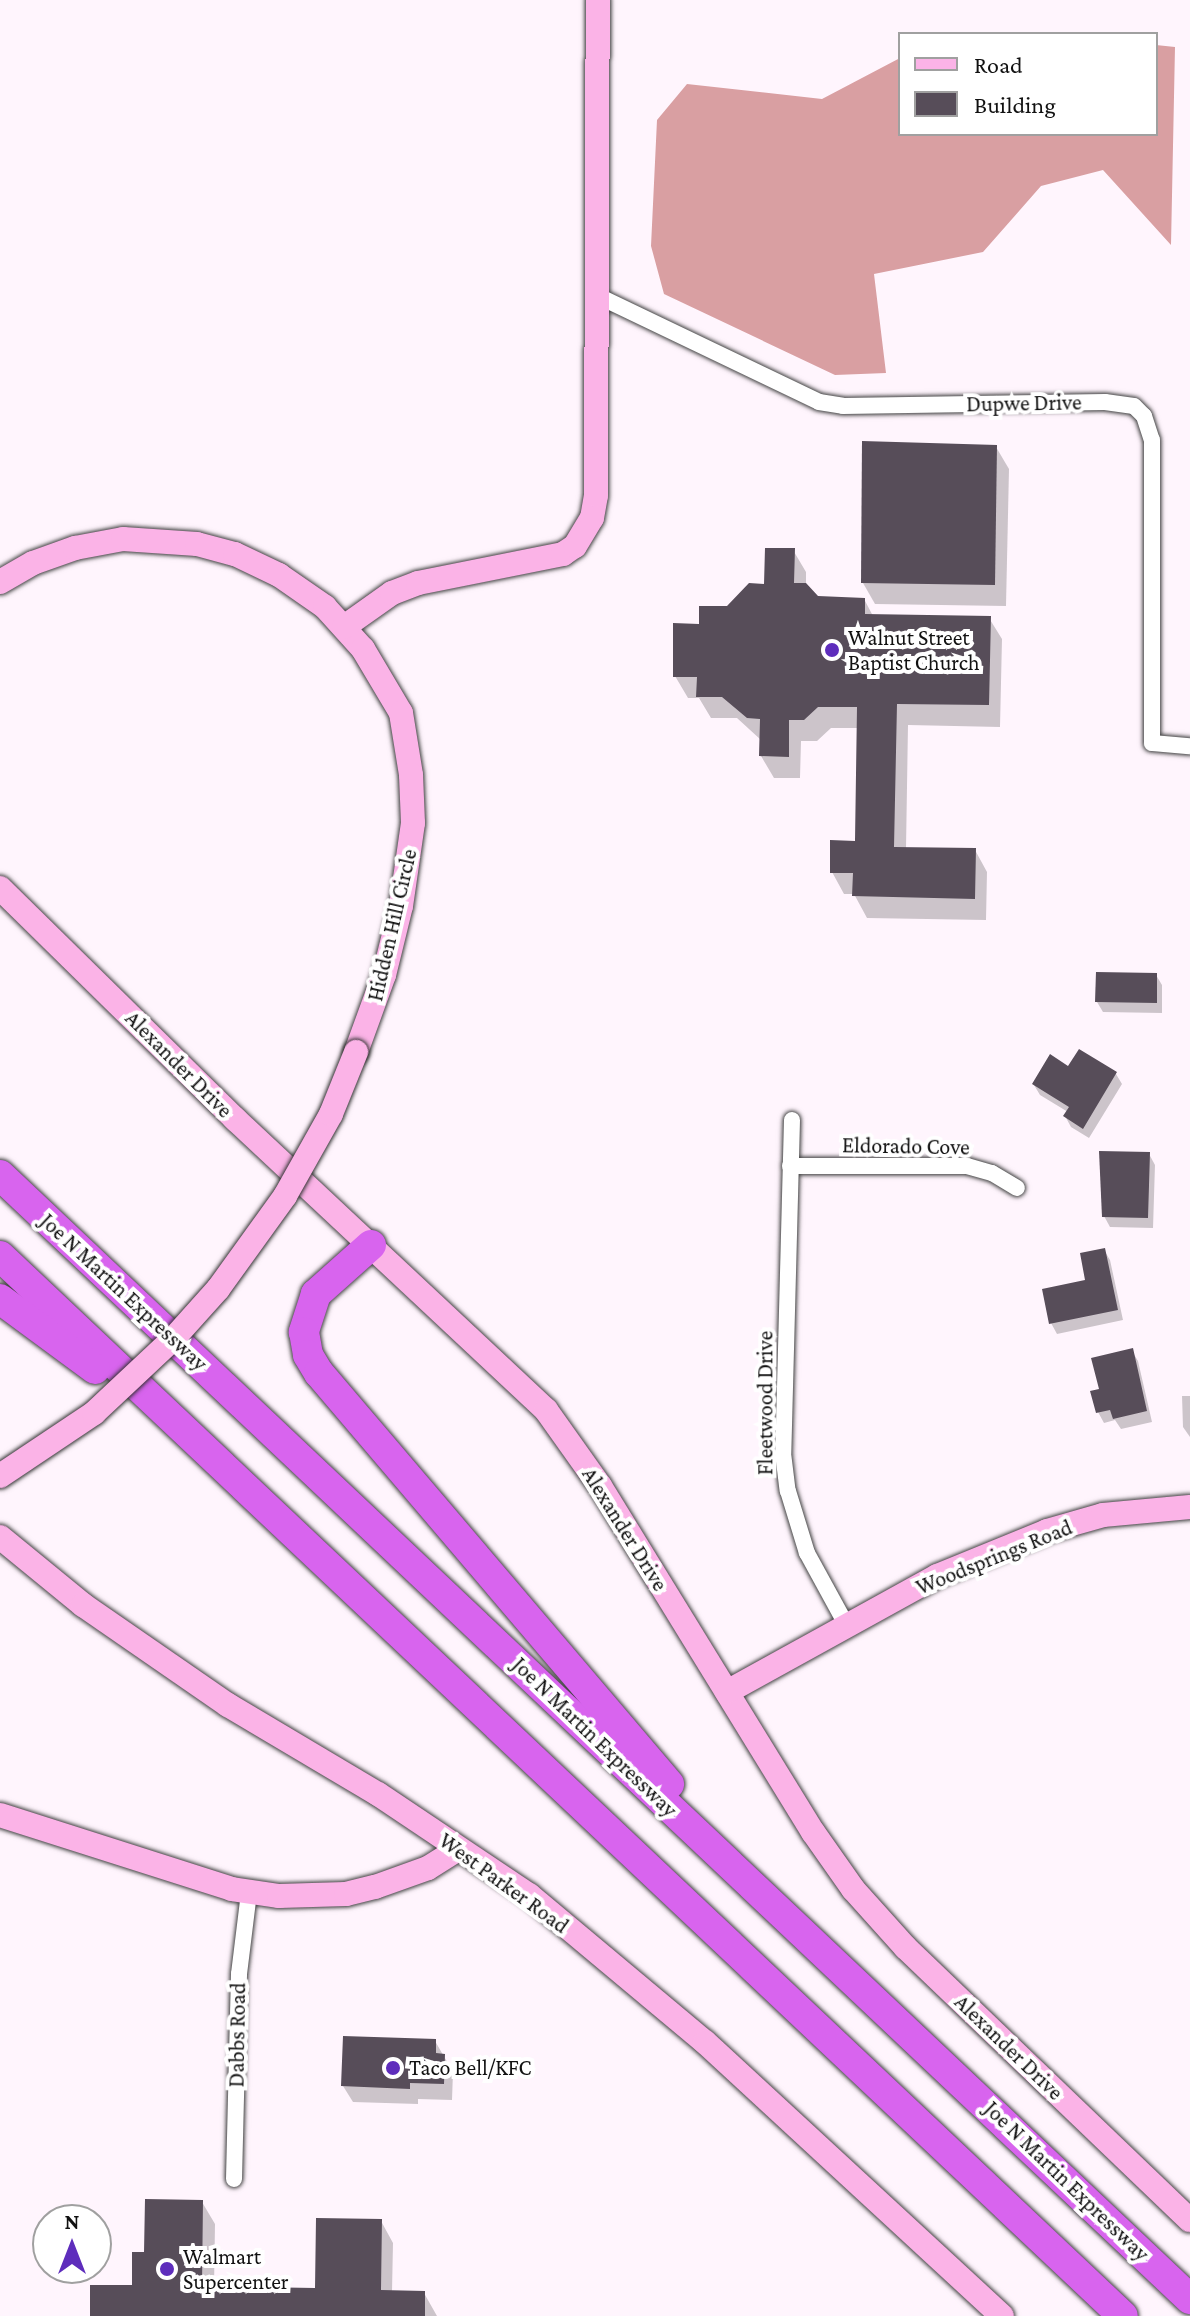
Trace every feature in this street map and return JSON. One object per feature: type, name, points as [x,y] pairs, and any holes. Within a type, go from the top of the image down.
[{"type":"highway","name":"Joe N Martin Expressway","points":[[0,1175],[1190,2299]]},
{"type":"highway","points":[[371,1245],[327,1282],[312,1302],[304,1341],[319,1373],[769,1901]]},
{"type":"highway","points":[[0,1256],[1123,2316]]},
{"type":"highway","points":[[0,1299],[197,1443]]},
{"type":"street","points":[[344,627],[392,593],[418,583],[550,558],[575,546],[592,518],[596,495],[598,0]]},
{"type":"street","name":"Dupwe Drive","points":[[596,295],[819,402],[843,406],[1105,402],[1134,406],[1144,416],[1152,440],[1152,743],[1190,746]]},
{"type":"street","name":"Hidden Hill Circle","points":[[0,582],[33,563],[75,548],[123,539],[159,539],[197,544],[254,562],[310,596],[344,627],[380,672],[401,713],[413,808],[411,848],[401,906],[384,975],[331,1114],[285,1196],[218,1289],[174,1338],[94,1413],[0,1476]]},
{"type":"street","name":"Alexander Drive","points":[[3,890],[235,1119],[546,1410],[600,1486],[853,1889],[906,1948],[1190,2220]]},
{"type":"street","name":"Fleetwood Drive","points":[[792,1120],[783,1453],[788,1491],[807,1553],[847,1626]]},
{"type":"street","name":"Eldorado Cove","points":[[790,1166],[967,1166],[1004,1178],[1017,1188]]},
{"type":"street","name":"Woodsprings Road","points":[[727,1692],[937,1576],[1047,1531],[1103,1515],[1190,1507]]},
{"type":"street","name":"West Parker Road","points":[[0,1537],[83,1605],[228,1705],[378,1794],[529,1895],[705,2042],[1002,2316]]},
{"type":"street","points":[[0,1815],[249,1892],[279,1896],[346,1894],[413,1874],[458,1849]]},
{"type":"street","name":"Dabbs Road","points":[[234,2179],[239,1974],[249,1892]]},
{"type":"shaded area","points":[[1158,45],[1175,47],[1171,245],[1103,170],[1041,186],[983,252],[874,274],[886,373],[835,375],[664,294],[651,246],[657,120],[687,84],[822,99],[898,59],[898,136],[1158,136]]},
{"type":"building","points":[[862,441],[997,445],[995,585],[861,583]]},
{"type":"building","name":"Walnut Street Baptist Church","points":[[765,548],[795,548],[794,583],[806,583],[818,596],[865,598],[865,614],[991,616],[989,705],[897,704],[894,847],[976,848],[975,899],[852,896],[853,873],[830,873],[830,840],[855,841],[857,707],[818,707],[804,720],[789,720],[789,757],[759,756],[760,719],[747,718],[722,697],[696,697],[697,677],[673,677],[673,623],[699,624],[699,606],[727,606],[749,583],[764,584]]},
{"type":"building","points":[[1096,972],[1157,973],[1157,1003],[1095,1002]]},
{"type":"building","points":[[1079,1049],[1117,1072],[1083,1129],[1063,1116],[1069,1107],[1032,1084],[1050,1054],[1068,1066]]},
{"type":"building","points":[[1099,1151],[1150,1152],[1148,1218],[1102,1217]]},
{"type":"building","points":[[1105,1248],[1118,1310],[1049,1324],[1042,1289],[1085,1280],[1080,1253]]},
{"type":"building","points":[[1133,1348],[1147,1411],[1113,1419],[1110,1410],[1096,1413],[1090,1391],[1099,1389],[1091,1358]]},
{"type":"building","name":"Taco Bell/KFC","points":[[343,2036],[436,2039],[436,2053],[445,2054],[444,2084],[410,2083],[410,2089],[341,2086]]},
{"type":"building","name":"Walmart Supercenter","points":[[145,2199],[203,2200],[202,2286],[315,2288],[316,2218],[382,2219],[381,2290],[425,2291],[425,2316],[90,2316],[90,2285],[132,2285],[132,2252],[144,2252]]},
{"type":"place","name":"Walnut Street Baptist Church","points":[[832,650]]},
{"type":"place","name":"Taco Bell/KFC","points":[[393,2068]]},
{"type":"place","name":"Walmart Supercenter","points":[[167,2269]]}]
